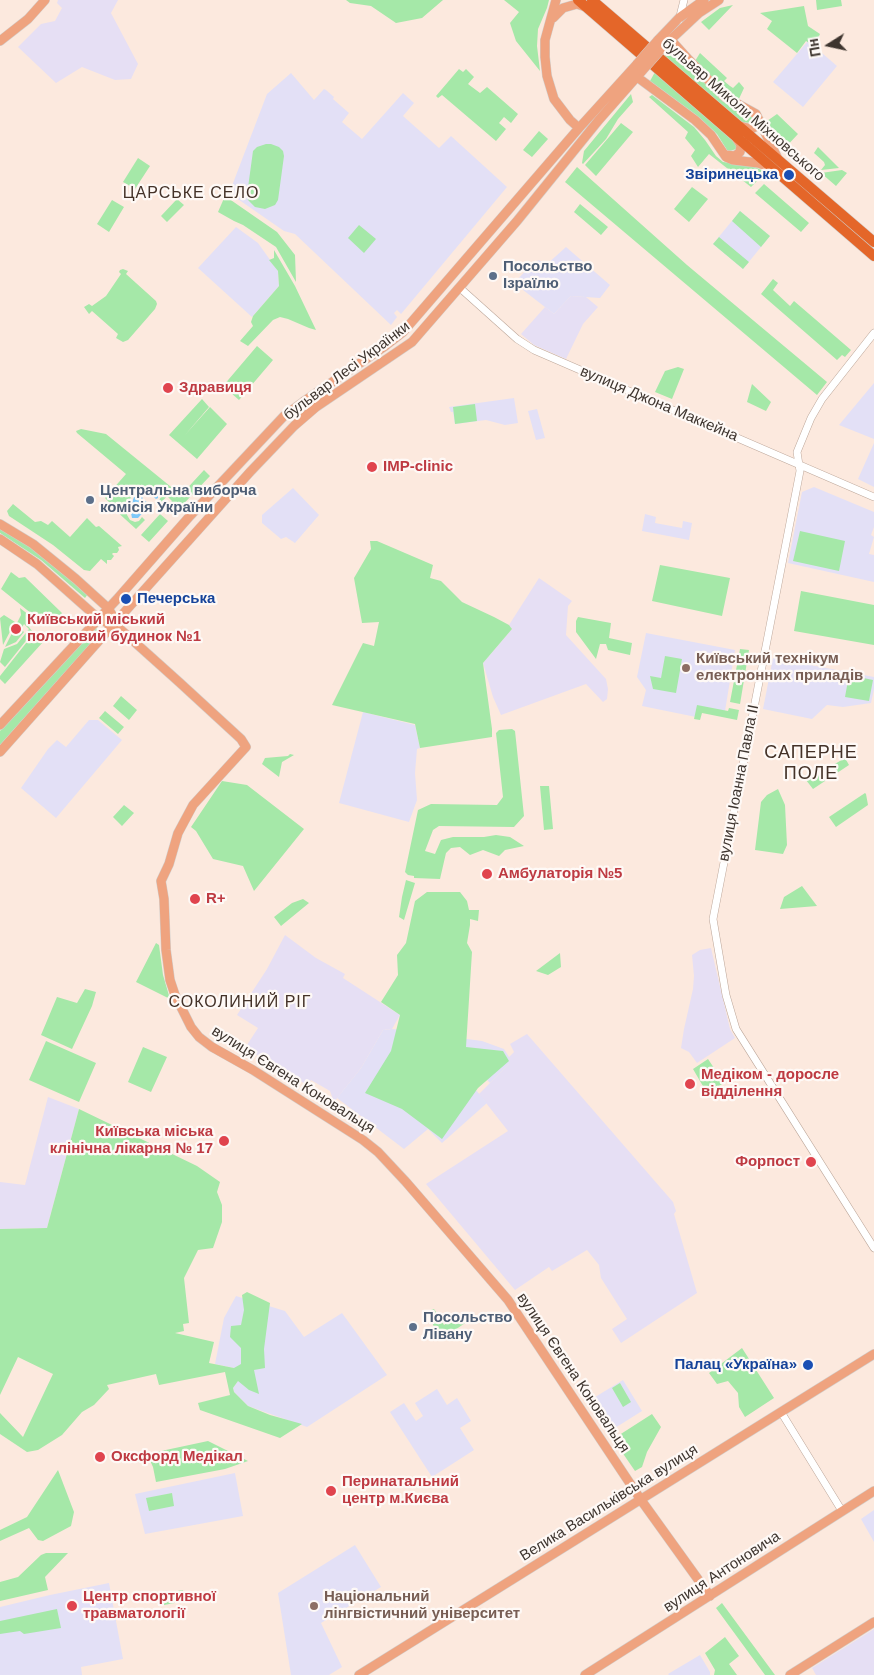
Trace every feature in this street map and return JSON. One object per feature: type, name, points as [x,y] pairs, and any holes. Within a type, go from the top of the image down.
[{"type":"highway","name":"бульвар Миколи Міхновського","points":[[578,0],[589,4],[776,165],[874,242]]},
{"type":"highway","name":"бульвар Миколи Міхновського","points":[[776,165],[874,256]]},
{"type":"main road","points":[[0,41],[28,19],[45,0]]},
{"type":"main road","points":[[556,0],[544,50],[550,91],[560,108],[578,128]]},
{"type":"main road","points":[[665,41],[679,18],[704,0]]},
{"type":"main road","points":[[665,41],[680,31],[699,13],[719,0]]},
{"type":"main road","points":[[551,20],[563,8],[577,4],[589,4]]},
{"type":"main road","points":[[639,71],[711,135],[728,159],[776,165],[769,142],[756,114],[725,97],[689,60],[665,41]]},
{"type":"main road","name":"бульвар Лесі Українки","points":[[0,725],[189,517],[284,416],[398,337],[578,128],[639,71],[665,41]]},
{"type":"main road","name":"бульвар Лесі Українки","points":[[0,752],[116,625],[163,569],[250,472],[304,416],[412,342],[517,221],[624,86]]},
{"type":"main road","points":[[723,154],[731,156],[740,152],[741,145],[735,130],[755,127],[757,122],[756,114]]},
{"type":"main road","points":[[449,278],[460,288]]},
{"type":"main road","points":[[189,517],[188,523],[191,528],[195,530],[200,529]]},
{"type":"main road","points":[[0,524],[47,554],[108,608],[116,625]]},
{"type":"main road","points":[[0,539],[37,564],[99,618],[116,625]]},
{"type":"main road","points":[[152,559],[156,557],[162,558],[164,563],[163,569]]},
{"type":"main road","name":"вулиця Євгена Коновальця","points":[[116,625],[241,739],[246,747],[192,805],[178,833],[169,864],[160,881],[164,899],[166,950],[170,980],[181,1010],[191,1027],[199,1037],[212,1047],[351,1132],[378,1152],[433,1211],[508,1300],[641,1500],[710,1596]]},
{"type":"main road","name":"Велика Васильківська вулиця","points":[[358,1675],[874,1354]]},
{"type":"main road","name":"вулиця Антоновича","points":[[585,1675],[874,1491]]},
{"type":"main road","points":[[790,1675],[874,1622]]},
{"type":"street","points":[[680,31],[679,18],[684,0]]},
{"type":"street","name":"вулиця Джона Маккейна","points":[[460,288],[528,347],[874,497]]},
{"type":"street","name":"вулиця Іоанна Павла II","points":[[874,333],[816,407],[797,452],[800,471],[713,919],[725,988],[733,1021],[740,1036],[874,1248]]},
{"type":"street","points":[[781,1412],[842,1511]]},
{"type":"shaded area","points":[[58,0],[118,0],[111,13],[138,64],[131,79],[115,80],[82,67],[56,83],[18,47],[41,24],[55,21],[62,8],[57,3]]},
{"type":"shaded area","points":[[808,41],[837,66],[803,107],[773,82]]},
{"type":"shaded area","points":[[291,73],[314,100],[324,89],[334,97],[333,99],[349,113],[342,122],[362,139],[403,93],[414,103],[403,116],[439,148],[451,136],[507,187],[401,314],[397,310],[394,313],[397,317],[391,325],[295,234],[284,231],[232,195],[230,191],[267,94]]},
{"type":"shaded area","points":[[740,211],[770,236],[743,269],[713,244]]},
{"type":"shaded area","points":[[236,227],[258,243],[278,271],[279,286],[252,317],[198,268]]},
{"type":"shaded area","points":[[566,247],[610,285],[600,298],[571,296],[554,314],[514,283],[533,263],[539,260],[546,265]]},
{"type":"shaded area","points":[[571,296],[586,297],[598,307],[583,324],[566,359],[534,345],[521,334],[545,307],[554,314]]},
{"type":"shaded area","points":[[874,383],[874,439],[839,425]]},
{"type":"shaded area","points":[[514,398],[518,423],[505,425],[486,420],[455,424],[453,412],[451,412],[449,407]]},
{"type":"shaded area","points":[[537,409],[545,438],[536,440],[528,411]]},
{"type":"shaded area","points":[[874,443],[874,487],[858,479]]},
{"type":"shaded area","points":[[814,487],[874,512],[874,527],[871,535],[874,537],[869,554],[874,555],[874,582],[788,563],[802,492]]},
{"type":"shaded area","points":[[293,488],[319,515],[295,543],[286,537],[281,539],[262,523],[262,515]]},
{"type":"shaded area","points":[[645,514],[656,517],[655,523],[682,528],[683,521],[692,523],[689,540],[642,531]]},
{"type":"shaded area","points":[[539,578],[572,601],[568,606],[566,635],[606,679],[607,699],[603,702],[586,684],[501,715],[493,697],[483,663],[512,629],[509,625]]},
{"type":"shaded area","name":"Київський технікум електронних приладів","points":[[646,633],[735,650],[725,711],[698,706],[696,717],[642,706],[646,690],[637,677]]},
{"type":"shaded area","points":[[773,658],[874,677],[871,703],[843,707],[827,705],[812,719],[763,709]]},
{"type":"shaded area","points":[[363,712],[415,725],[420,748],[417,749],[415,773],[417,800],[409,822],[339,803]]},
{"type":"shaded area","points":[[89,720],[98,720],[122,740],[56,818],[21,788],[48,749],[57,740],[66,747]]},
{"type":"shaded area","points":[[285,935],[316,958],[345,974],[343,978],[400,1015],[392,1029],[383,1030],[361,1068],[334,1102],[330,1091],[311,1080],[307,1085],[245,1048],[258,1028],[237,1015],[267,969]]},
{"type":"shaded area","points":[[711,948],[730,1029],[735,1038],[697,1063],[689,1052],[681,1048],[693,989],[692,955],[700,950]]},
{"type":"shaded area","points":[[383,1030],[404,1030],[434,1040],[467,1039],[482,1041],[504,1049],[509,1057],[509,1064],[490,1083],[464,1056],[475,1089],[487,1103],[442,1143],[428,1129],[404,1149],[337,1098],[361,1068]]},
{"type":"shaded area","points":[[527,1034],[673,1202],[676,1211],[674,1214],[697,1293],[621,1343],[612,1329],[627,1319],[601,1278],[599,1265],[587,1250],[552,1271],[549,1267],[515,1290],[426,1184],[508,1131],[479,1094],[509,1064],[509,1057],[514,1052],[510,1044]]},
{"type":"shaded area","points":[[48,1097],[79,1109],[47,1228],[0,1229],[0,1182],[25,1185]]},
{"type":"shaded area","points":[[236,1296],[285,1311],[304,1337],[342,1313],[387,1375],[307,1427],[248,1406],[234,1392],[233,1388],[242,1375],[234,1368],[215,1364],[224,1318]]},
{"type":"shaded area","points":[[623,1380],[642,1411],[607,1433],[587,1402]]},
{"type":"shaded area","points":[[437,1389],[447,1405],[457,1398],[471,1421],[460,1428],[474,1450],[432,1477],[390,1412],[404,1403],[416,1421],[423,1416],[415,1403]]},
{"type":"shaded area","points":[[235,1473],[243,1516],[145,1534],[135,1494]]},
{"type":"shaded area","points":[[874,1510],[874,1542],[861,1519]]},
{"type":"shaded area","name":"Національний лінгвістичний університет","points":[[355,1545],[381,1587],[321,1623],[342,1667],[329,1675],[291,1675],[278,1593]]},
{"type":"shaded area","points":[[109,1583],[123,1659],[81,1667],[82,1675],[0,1675],[0,1607]]},
{"type":"shaded area","points":[[874,1629],[874,1675],[816,1675],[812,1668]]},
{"type":"shaded area","points":[[700,1655],[710,1675],[668,1674]]},
{"type":"green space","points":[[346,0],[443,0],[422,18],[396,23],[371,6],[350,3]]},
{"type":"green space","points":[[504,0],[549,0],[538,29],[537,46],[540,71],[516,41],[510,23],[519,12]]},
{"type":"green space","points":[[816,0],[841,0],[842,6],[817,10]]},
{"type":"green space","points":[[733,5],[709,30],[701,22],[720,8]]},
{"type":"green space","points":[[804,6],[808,26],[820,34],[814,46],[806,41],[797,53],[767,29],[772,21],[760,13]]},
{"type":"green space","points":[[670,49],[719,97],[748,111],[753,117],[751,123],[741,122],[663,57]]},
{"type":"green space","points":[[700,53],[727,78],[724,81],[730,86],[733,88],[739,82],[744,88],[738,101],[730,97],[695,61]]},
{"type":"green space","points":[[459,69],[463,72],[466,69],[474,77],[468,84],[480,93],[487,87],[518,114],[511,123],[504,117],[499,123],[506,129],[496,141],[442,95],[438,98],[436,96]]},
{"type":"green space","points":[[655,72],[737,144],[736,149],[727,150],[717,134],[696,115],[650,81]]},
{"type":"green space","points":[[631,94],[633,102],[618,119],[606,139],[583,164],[584,151]]},
{"type":"green space","points":[[652,95],[694,127],[716,156],[723,162],[750,165],[766,172],[751,187],[709,154],[698,167],[691,156],[695,150],[685,138],[688,132],[649,97]]},
{"type":"green space","points":[[777,114],[798,134],[784,149],[776,139],[767,121]]},
{"type":"green space","points":[[621,123],[633,132],[596,176],[585,165]]},
{"type":"green space","points":[[539,131],[548,139],[532,157],[523,150]]},
{"type":"green space","points":[[266,144],[279,147],[283,151],[284,156],[278,200],[275,205],[265,209],[255,207],[248,200],[247,195],[253,151],[257,147]]},
{"type":"green space","points":[[818,147],[839,168],[821,170],[825,165],[824,162],[814,153]]},
{"type":"green space","points":[[138,158],[150,166],[135,189],[123,182]]},
{"type":"green space","points":[[577,167],[687,265],[827,382],[817,395],[565,182]]},
{"type":"green space","points":[[842,170],[847,173],[836,186],[821,173]]},
{"type":"green space","points":[[764,184],[809,223],[801,232],[755,193]]},
{"type":"green space","points":[[692,187],[708,199],[689,222],[674,209]]},
{"type":"green space","points":[[225,196],[277,232],[295,255],[296,282],[276,247],[243,225],[218,212]]},
{"type":"green space","points":[[177,199],[184,205],[167,222],[161,216]]},
{"type":"green space","points":[[112,200],[124,207],[109,232],[97,224]]},
{"type":"green space","points":[[580,204],[608,227],[601,235],[574,212]]},
{"type":"green space","points":[[740,211],[770,236],[761,247],[732,221]]},
{"type":"green space","points":[[359,225],[376,239],[364,253],[348,238]]},
{"type":"green space","points":[[719,237],[749,262],[743,269],[713,244]]},
{"type":"green space","points":[[274,250],[295,286],[316,330],[280,317],[273,320],[248,346],[240,341],[253,326],[251,322],[253,316],[279,286],[278,271],[269,260],[274,258]]},
{"type":"green space","points":[[120,270],[128,271],[126,274],[157,304],[155,309],[128,340],[123,342],[116,338],[118,334],[92,311],[89,314],[84,307],[89,304],[92,306],[106,296],[121,274]]},
{"type":"green space","points":[[773,279],[778,283],[773,290],[790,306],[794,301],[851,350],[845,357],[842,355],[837,360],[761,294]]},
{"type":"green space","points":[[257,346],[273,360],[239,400],[223,386]]},
{"type":"green space","points":[[678,367],[684,369],[672,399],[655,392],[665,371]]},
{"type":"green space","points":[[752,384],[771,402],[766,411],[747,402]]},
{"type":"green space","points":[[202,399],[209,407],[185,435],[210,407],[227,424],[197,459],[169,435]]},
{"type":"green space","points":[[475,404],[477,421],[455,424],[453,407]]},
{"type":"green space","points":[[81,429],[106,434],[181,495],[204,470],[210,476],[173,515],[166,509],[172,501],[167,496],[160,504],[158,502],[162,493],[157,487],[143,488],[136,491],[132,494],[127,508],[127,515],[130,520],[135,522],[139,521],[142,517],[145,520],[136,529],[105,498],[126,474],[77,433],[76,431]]},
{"type":"green space","points":[[13,504],[35,522],[41,521],[48,525],[52,521],[70,537],[87,518],[122,546],[118,547],[117,553],[112,554],[114,556],[111,560],[107,560],[107,564],[101,559],[90,571],[84,570],[53,545],[9,516],[7,511]]},
{"type":"green space","points":[[160,514],[168,521],[149,542],[141,535]]},
{"type":"green space","points":[[0,529],[28,544],[88,594],[85,598],[41,560],[0,533]]},
{"type":"green space","points":[[800,531],[845,541],[839,571],[793,561]]},
{"type":"green space","points":[[370,541],[377,541],[433,565],[430,578],[441,581],[462,602],[509,625],[512,629],[483,663],[492,737],[420,748],[415,724],[332,705],[363,643],[374,646],[379,622],[362,623],[354,578],[371,549]]},
{"type":"green space","points":[[660,565],[730,578],[722,616],[652,601]]},
{"type":"green space","points":[[11,572],[19,578],[25,577],[62,613],[52,625],[41,613],[37,618],[1,589]]},
{"type":"green space","points":[[801,591],[874,605],[874,645],[794,631]]},
{"type":"green space","points":[[20,608],[34,619],[28,626],[33,632],[5,667],[0,662],[4,649],[17,644],[29,629],[24,624],[21,629],[24,632],[16,642],[5,647],[21,615]]},
{"type":"green space","points":[[4,615],[15,622],[3,645],[0,618]]},
{"type":"green space","points":[[578,617],[611,623],[609,638],[632,643],[630,655],[608,650],[606,644],[600,644],[596,659],[576,632]]},
{"type":"green space","points":[[96,628],[101,632],[0,745],[0,731]]},
{"type":"green space","points":[[34,633],[43,642],[5,684],[0,679],[0,676]]},
{"type":"green space","points":[[740,649],[749,650],[740,704],[730,702]]},
{"type":"green space","points":[[665,656],[682,659],[676,693],[653,689],[650,676],[661,678]]},
{"type":"green space","points":[[849,675],[873,680],[869,701],[845,697]]},
{"type":"green space","points":[[121,696],[137,710],[129,720],[113,706]]},
{"type":"green space","points":[[697,705],[728,711],[729,708],[739,710],[737,720],[702,713],[700,720],[694,719]]},
{"type":"green space","points":[[105,711],[124,727],[118,734],[99,718]]},
{"type":"green space","points":[[512,729],[515,731],[524,816],[514,827],[439,826],[433,830],[425,851],[435,854],[441,840],[453,837],[496,835],[510,837],[524,846],[505,850],[499,856],[483,850],[470,855],[460,847],[451,848],[446,853],[440,879],[414,878],[414,876],[408,875],[405,872],[418,810],[431,804],[497,805],[503,797],[496,733],[499,730]]},
{"type":"green space","points":[[290,754],[294,755],[282,762],[279,777],[262,764],[265,758],[288,756]]},
{"type":"green space","points":[[845,758],[849,765],[813,789],[806,780],[823,774],[828,768]]},
{"type":"green space","points":[[222,781],[247,785],[304,829],[254,891],[243,866],[213,859],[196,831],[191,827]]},
{"type":"green space","points":[[540,786],[549,786],[553,829],[544,830]]},
{"type":"green space","points":[[778,789],[785,805],[787,845],[783,854],[755,850],[761,802],[767,795]]},
{"type":"green space","points":[[865,793],[868,805],[836,827],[829,817]]},
{"type":"green space","points":[[124,805],[134,813],[122,826],[113,817]]},
{"type":"green space","points":[[406,880],[415,883],[404,920],[399,917]]},
{"type":"green space","points":[[802,886],[817,906],[780,909],[784,897]]},
{"type":"green space","points":[[427,892],[460,892],[467,901],[469,910],[479,910],[478,921],[470,919],[467,943],[472,952],[466,1047],[503,1051],[509,1061],[478,1088],[442,1139],[402,1109],[365,1093],[391,1051],[400,1015],[381,1002],[398,975],[397,955],[406,943],[415,901]]},
{"type":"green space","points":[[303,899],[309,903],[281,926],[274,917],[292,903]]},
{"type":"green space","points":[[156,943],[159,945],[163,975],[170,999],[136,982]]},
{"type":"green space","points":[[560,953],[561,967],[548,975],[536,971]]},
{"type":"green space","points":[[85,989],[96,992],[92,1006],[72,1049],[41,1035],[57,997],[77,1003]]},
{"type":"green space","points":[[46,1041],[96,1063],[79,1102],[29,1080]]},
{"type":"green space","points":[[143,1047],[167,1057],[151,1092],[128,1082]]},
{"type":"green space","points":[[708,1059],[724,1083],[707,1093],[693,1069]]},
{"type":"green space","points":[[79,1109],[197,1166],[220,1182],[217,1192],[222,1205],[222,1222],[213,1248],[198,1250],[184,1278],[189,1323],[183,1324],[184,1331],[175,1333],[214,1342],[209,1363],[234,1368],[241,1364],[241,1348],[230,1337],[231,1326],[241,1325],[244,1310],[242,1295],[247,1292],[270,1303],[264,1349],[265,1368],[254,1370],[259,1394],[249,1390],[238,1381],[233,1388],[234,1392],[248,1406],[270,1415],[302,1424],[280,1438],[200,1410],[198,1403],[230,1395],[225,1372],[159,1385],[156,1374],[107,1385],[109,1389],[94,1405],[82,1412],[62,1435],[38,1450],[27,1452],[0,1434],[0,1413],[23,1437],[53,1374],[18,1357],[0,1395],[0,1229],[47,1228]]},
{"type":"green space","points":[[434,1309],[444,1325],[463,1313],[468,1321],[442,1339],[425,1312]]},
{"type":"green space","points":[[742,1348],[774,1398],[745,1417],[739,1407],[738,1393],[728,1381],[717,1384],[709,1373]]},
{"type":"green space","points":[[620,1383],[631,1402],[623,1407],[612,1388]]},
{"type":"green space","points":[[652,1414],[661,1427],[647,1452],[642,1467],[635,1471],[613,1439]]},
{"type":"green space","points":[[208,1441],[248,1461],[225,1469],[156,1482],[153,1467],[147,1454]]},
{"type":"green space","points":[[58,1470],[74,1512],[71,1526],[43,1541],[38,1540],[29,1528],[0,1541],[0,1530],[27,1517]]},
{"type":"green space","points":[[172,1493],[174,1506],[149,1511],[146,1498]]},
{"type":"green space","points":[[46,1553],[68,1553],[45,1577],[48,1590],[0,1601],[0,1582],[18,1577],[41,1555]]},
{"type":"green space","points":[[183,1590],[185,1601],[164,1605],[161,1594]]},
{"type":"green space","points":[[722,1603],[775,1675],[765,1675],[716,1608]]},
{"type":"green space","points":[[57,1609],[61,1628],[24,1634],[20,1631],[0,1634],[0,1621]]},
{"type":"green space","points":[[725,1637],[739,1656],[729,1664],[737,1675],[714,1675],[715,1670],[705,1653]]},
{"type":"water","points":[[152,489],[158,491],[158,498],[156,499],[147,491],[142,498],[150,505],[138,518],[132,518],[130,508],[134,497],[142,490]]},
{"type":"place","name":"Звіринецька","points":[[789,175]]},
{"type":"place","name":"Посольство Ізраїлю","points":[[493,276]]},
{"type":"place","name":"Здравиця","points":[[168,388]]},
{"type":"place","name":"IMP-clinic","points":[[372,467]]},
{"type":"place","name":"Центральна виборча комісія України","points":[[90,500]]},
{"type":"place","name":"Печерська","points":[[126,599]]},
{"type":"place","name":"Київський міський пологовий будинок №1","points":[[16,629]]},
{"type":"place","name":"Київський технікум електронних приладів","points":[[686,668]]},
{"type":"place","name":"Амбулаторія №5","points":[[487,874]]},
{"type":"place","name":"R+","points":[[195,899]]},
{"type":"place","name":"Медіком - доросле відділення","points":[[690,1084]]},
{"type":"place","name":"Київська міська клінічна лікарня № 17","points":[[224,1141]]},
{"type":"place","name":"Форпост","points":[[811,1162]]},
{"type":"place","name":"Посольство Лівану","points":[[413,1327]]},
{"type":"place","name":"Палац «Україна»","points":[[808,1365]]},
{"type":"place","name":"Оксфорд Медікал","points":[[100,1457]]},
{"type":"place","name":"Перинатальний центр м.Києва","points":[[331,1491]]},
{"type":"place","name":"Центр спортивної травматології","points":[[72,1606]]},
{"type":"place","name":"Національний лінгвістичний університет","points":[[314,1606]]},
{"type":"district","name":"ЦАРСЬКЕ СЕЛО","points":[[191,194]]},
{"type":"district","name":"САПЕРНЕ ПОЛЕ","points":[[811,763]]},
{"type":"district","name":"СОКОЛИНИЙ РІГ","points":[[240,1003]]}]
